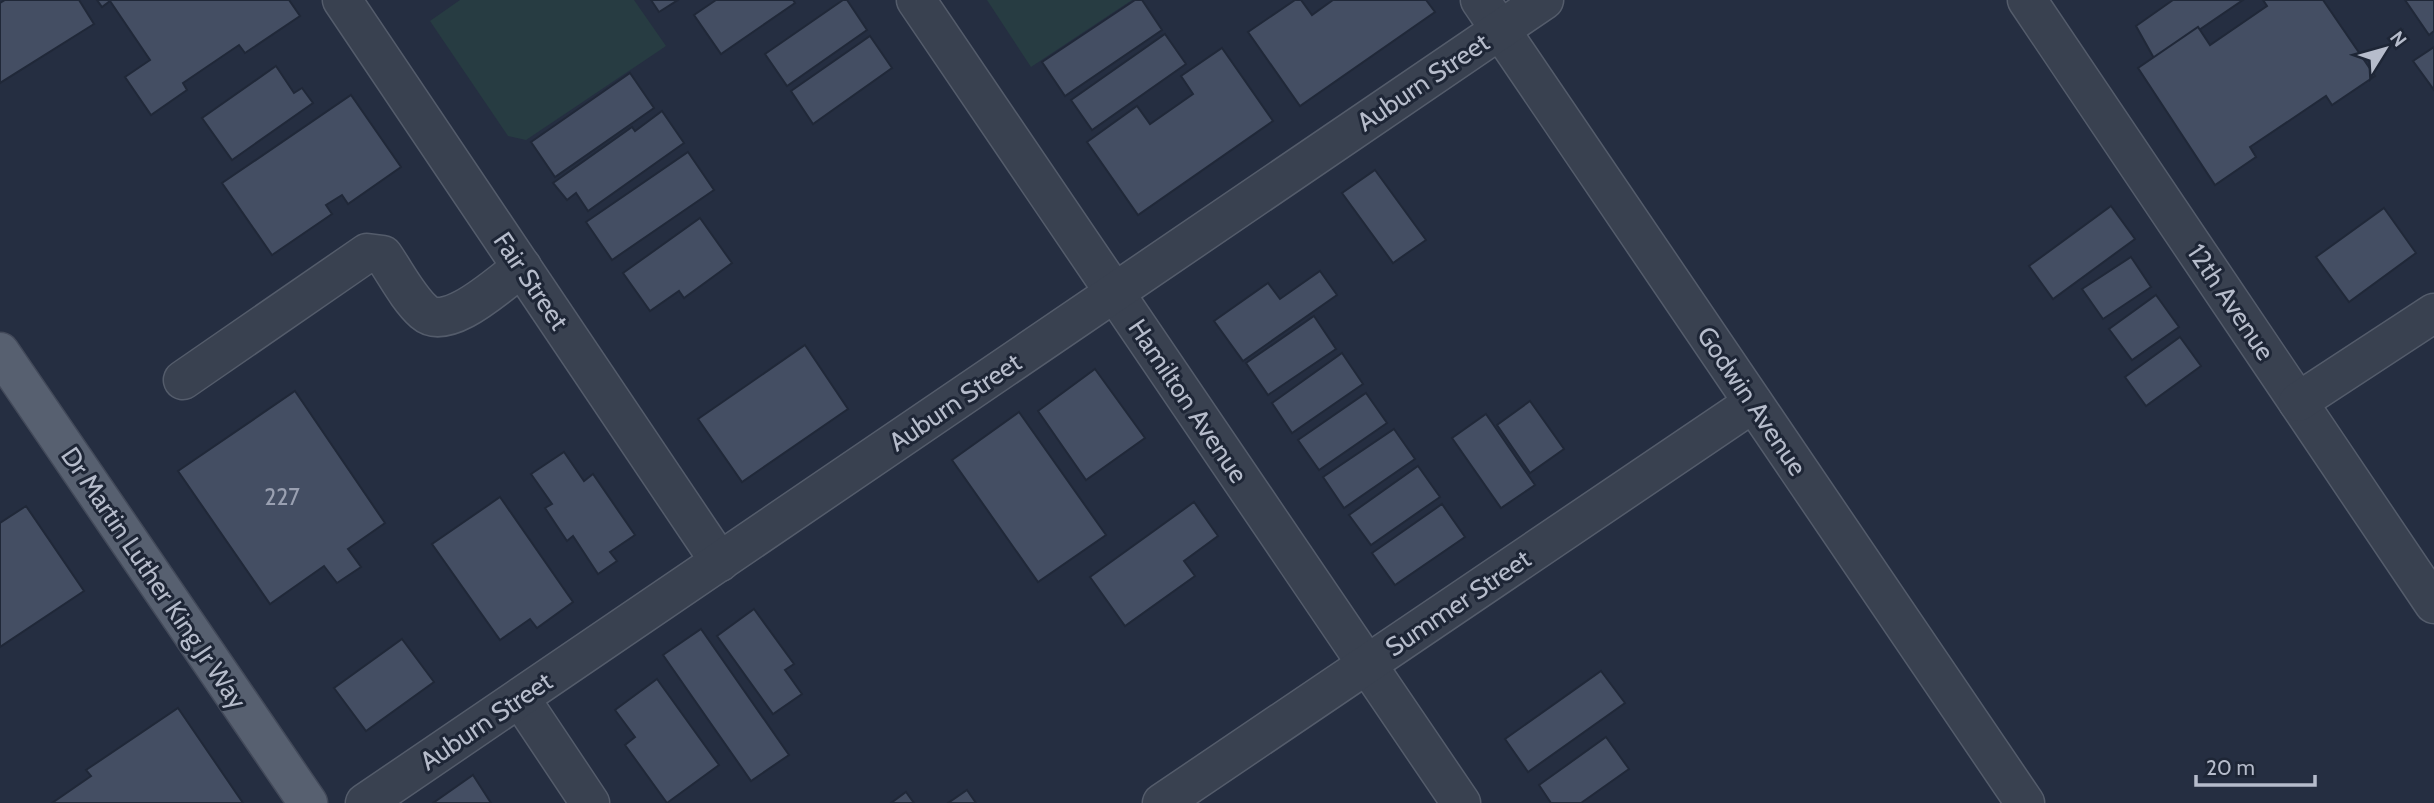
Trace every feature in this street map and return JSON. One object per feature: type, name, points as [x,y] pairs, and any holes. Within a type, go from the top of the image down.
[{"type":"main road","name":"Dr Martin Luther King Jr Way","points":[[7,373],[308,803]]},
{"type":"street","name":"Fair Street","points":[[342,0],[720,562]]},
{"type":"street","name":"Hamilton Avenue","points":[[916,0],[1461,803]]},
{"type":"street","name":"Auburn Street","points":[[365,803],[1115,293],[1490,15],[1544,0]]},
{"type":"street","name":"12th Avenue","points":[[2027,0],[2434,604]]},
{"type":"street","name":"Godwin Avenue","points":[[1490,15],[2025,803]]},
{"type":"street","points":[[183,380],[367,253],[383,255],[423,312],[442,319],[457,314],[522,267]]},
{"type":"street","points":[[2298,402],[2434,313]]},
{"type":"street","name":"Summer Street","points":[[1162,803],[1753,403]]},
{"type":"street","points":[[520,698],[590,803]]},
{"type":"green space","points":[[460,0],[634,0],[666,46],[526,140],[508,136],[430,21]]},
{"type":"green space","points":[[987,0],[1132,0],[1031,67]]},
{"type":"building","points":[[5,0],[79,0],[94,24],[0,83],[0,3]]},
{"type":"building","points":[[97,0],[289,0],[300,16],[245,53],[239,45],[183,83],[187,90],[151,115],[125,77],[150,60],[110,1],[102,7]]},
{"type":"building","points":[[651,0],[678,0],[659,12]]},
{"type":"building","points":[[716,0],[793,0],[795,3],[721,54],[694,15]]},
{"type":"building","points":[[843,0],[847,0],[867,30],[787,86],[765,54]]},
{"type":"building","points":[[1135,0],[1142,0],[1162,30],[1065,96],[1042,62]]},
{"type":"building","points":[[1295,0],[1301,0],[1312,15],[1333,0],[1426,0],[1435,12],[1300,106],[1248,32]]},
{"type":"building","points":[[2173,0],[2243,0],[2155,60],[2136,26]]},
{"type":"building","points":[[2263,0],[2323,0],[2375,76],[2332,105],[2326,96],[2250,147],[2256,157],[2215,185],[2138,68],[2198,27],[2210,45],[2267,6]]},
{"type":"building","points":[[2405,0],[2434,0],[2434,31],[2429,35]]},
{"type":"building","points":[[1165,34],[1186,64],[1092,130],[1071,100]]},
{"type":"building","points":[[870,36],[892,68],[813,124],[791,91]]},
{"type":"building","points":[[2434,47],[2434,90],[2413,61]]},
{"type":"building","points":[[1222,48],[1273,121],[1138,215],[1087,142],[1137,106],[1150,124],[1193,94],[1181,76]]},
{"type":"building","points":[[276,66],[294,93],[302,88],[313,103],[232,160],[202,118]]},
{"type":"building","points":[[630,73],[654,108],[555,177],[531,142]]},
{"type":"building","points":[[351,95],[401,167],[348,204],[342,195],[326,205],[332,214],[272,255],[222,183]]},
{"type":"building","points":[[662,111],[684,143],[588,211],[576,193],[567,200],[553,183],[632,127],[635,131]]},
{"type":"building","points":[[688,152],[714,190],[612,260],[586,222]]},
{"type":"building","points":[[1375,170],[1426,240],[1393,263],[1342,193]]},
{"type":"building","points":[[2111,206],[2135,239],[2053,299],[2029,266]]},
{"type":"building","points":[[2384,208],[2416,253],[2349,302],[2316,257]]},
{"type":"building","points":[[700,218],[732,263],[684,298],[679,291],[650,311],[623,273]]},
{"type":"building","points":[[2131,257],[2151,287],[2103,319],[2082,289]]},
{"type":"building","points":[[1320,271],[1337,295],[1243,361],[1214,321],[1268,283],[1280,299]]},
{"type":"building","points":[[2156,295],[2179,327],[2132,360],[2109,329]]},
{"type":"building","points":[[1314,316],[1336,349],[1268,395],[1246,363]]},
{"type":"building","points":[[2180,337],[2201,366],[2146,406],[2125,377]]},
{"type":"building","points":[[805,345],[848,409],[742,482],[698,419]]},
{"type":"building","points":[[1342,353],[1363,384],[1292,433],[1272,403]]},
{"type":"building","points":[[1095,369],[1145,438],[1086,480],[1038,411]]},
{"type":"building","points":[[295,391],[385,523],[348,549],[361,567],[337,583],[324,566],[270,604],[178,471]]},
{"type":"building","points":[[1366,393],[1387,423],[1319,470],[1298,440]]},
{"type":"building","points":[[1530,401],[1564,449],[1530,473],[1497,425]]},
{"type":"building","points":[[1019,412],[1106,535],[1038,582],[952,460]]},
{"type":"building","points":[[1486,414],[1535,485],[1501,508],[1452,438]]},
{"type":"building","points":[[1394,429],[1415,459],[1344,508],[1323,477]]},
{"type":"building","points":[[564,452],[584,481],[593,474],[635,535],[610,552],[617,561],[598,574],[573,536],[567,541],[545,508],[552,504],[531,474]]},
{"type":"building","points":[[1418,466],[1440,497],[1371,545],[1349,515]]},
{"type":"building","points":[[500,497],[573,602],[537,628],[530,619],[500,640],[432,544]]},
{"type":"building","points":[[1194,502],[1218,536],[1184,561],[1195,576],[1125,626],[1090,577]]},
{"type":"building","points":[[1442,504],[1465,537],[1395,585],[1372,553]]},
{"type":"building","points":[[26,506],[84,591],[0,647],[0,523]]},
{"type":"building","points":[[754,609],[794,664],[785,670],[802,694],[773,714],[717,636]]},
{"type":"building","points":[[701,629],[789,755],[751,781],[663,655]]},
{"type":"building","points":[[402,639],[434,682],[366,731],[334,688]]},
{"type":"building","points":[[1601,671],[1625,703],[1528,772],[1505,739]]},
{"type":"building","points":[[657,679],[719,765],[667,803],[625,745],[635,737],[615,710]]},
{"type":"building","points":[[178,708],[243,803],[52,803],[91,776],[86,770]]},
{"type":"building","points":[[1606,737],[1629,769],[1581,803],[1551,803],[1539,785]]},
{"type":"building","points":[[473,775],[491,803],[433,803]]},
{"type":"building","points":[[967,790],[976,803],[948,803]]},
{"type":"building","points":[[906,792],[914,803],[891,803]]}]
